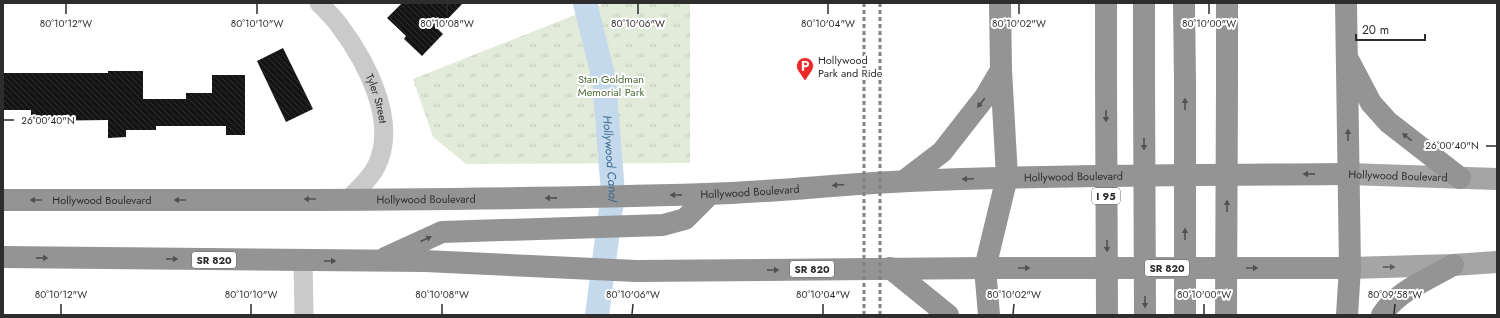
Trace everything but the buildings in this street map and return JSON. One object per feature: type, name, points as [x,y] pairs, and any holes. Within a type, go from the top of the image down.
[{"type":"highway","points":[[989,315],[985,268],[1007,178],[1001,70],[1000,3]]},
{"type":"highway","name":"I 95","points":[[1106,3],[1107,315]]},
{"type":"highway","points":[[1144,3],[1145,315]]},
{"type":"highway","points":[[1184,3],[1185,315]]},
{"type":"highway","points":[[1226,315],[1227,3]]},
{"type":"highway","points":[[1346,3],[1350,268],[1347,315]]},
{"type":"highway","points":[[1347,56],[1371,103],[1384,117],[1460,178]]},
{"type":"highway","points":[[904,181],[942,152],[985,97],[1001,70]]},
{"type":"highway","name":"Hollywood Boulevard","points":[[3,200],[590,197],[710,194],[904,181],[1007,178],[1348,174]]},
{"type":"highway","points":[[378,261],[442,232],[663,225],[684,219],[710,194]]},
{"type":"highway","name":"SR 820","points":[[3,257],[425,261],[636,271],[890,268],[1350,268]]},
{"type":"highway","points":[[1382,315],[1397,297],[1453,265]]},
{"type":"highway","points":[[890,268],[948,315]]},
{"type":"main road","name":"Hollywood Boulevard","points":[[1348,174],[1497,179]]},
{"type":"main road","name":"SR 820","points":[[1350,268],[1453,265],[1497,262]]},
{"type":"street","name":"Tyler Street","points":[[319,3],[339,25],[352,45],[375,90],[382,109],[384,137],[376,166],[365,182],[349,199]]},
{"type":"street","points":[[303,260],[304,315]]},
{"type":"green space","name":"Stan Goldman Memorial Park","points":[[605,3],[690,3],[690,163],[466,164],[433,137],[413,79]]},
{"type":"waterway","name":"Hollywood Canal","points":[[585,3],[604,79],[613,193],[597,315]]},
{"type":"railway","points":[[864,3],[864,315]]},
{"type":"railway","points":[[880,3],[880,315]]},
{"type":"place","name":"Hollywood Park and Ride","points":[[805,81]]}]
